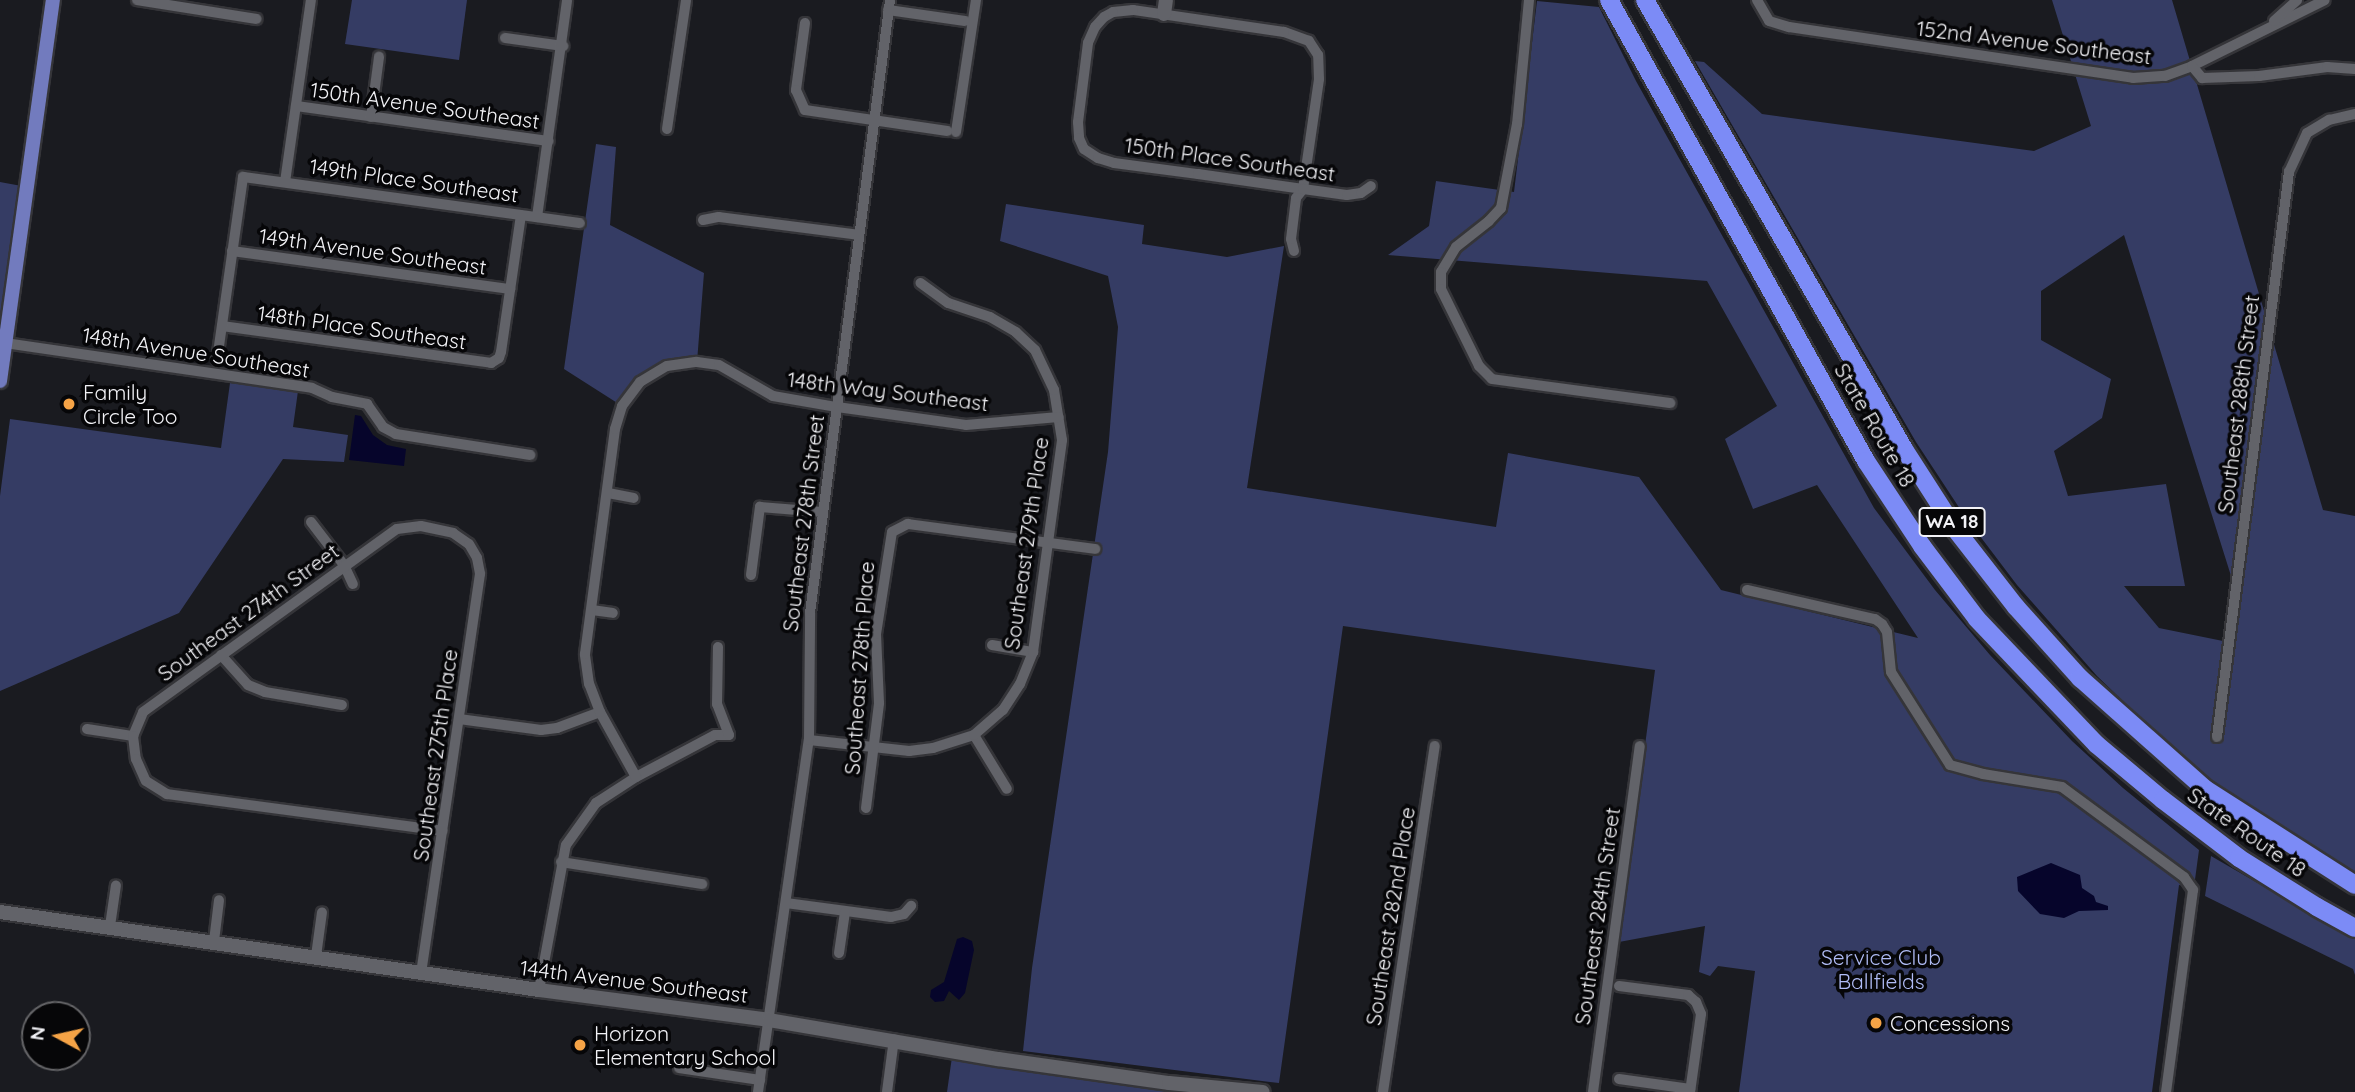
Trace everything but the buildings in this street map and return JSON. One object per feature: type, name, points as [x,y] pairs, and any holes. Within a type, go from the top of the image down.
[{"type":"highway","name":"State Route 18","points":[[1609,0],[1866,461],[1922,547],[1978,620],[2096,744],[2163,800],[2239,858],[2355,928]]},
{"type":"highway","name":"State Route 18","points":[[1645,0],[1904,449],[1956,530],[2016,607],[2080,678],[2204,789],[2355,885]]},
{"type":"main road","points":[[0,381],[53,0]]},
{"type":"street","points":[[137,0],[257,19]]},
{"type":"street","points":[[285,182],[311,0]]},
{"type":"street","points":[[537,217],[568,0]]},
{"type":"street","points":[[667,129],[686,0]]},
{"type":"street","points":[[805,23],[796,90],[805,110],[952,132],[975,0]]},
{"type":"street","points":[[1529,0],[1517,124],[1501,208],[1456,247],[1446,261],[1439,282],[1479,366],[1492,379],[1670,403]]},
{"type":"street","name":"152nd Avenue Southeast","points":[[1757,0],[1765,16],[1773,23],[1839,37],[2133,78],[2165,76],[2192,66],[2320,1]]},
{"type":"street","points":[[2267,28],[2297,0]]},
{"type":"street","points":[[889,5],[965,21]]},
{"type":"street","name":"Southeast 278th Street","points":[[758,1092],[809,740],[808,633],[889,5]]},
{"type":"street","points":[[1165,7],[1303,37],[1314,47],[1318,55],[1319,79],[1303,189],[1296,198],[1291,239],[1294,251]]},
{"type":"street","name":"150th Place Southeast","points":[[1165,7],[1113,12],[1095,27],[1088,43],[1078,122],[1079,138],[1084,149],[1114,163],[1303,189],[1352,195],[1371,187]]},
{"type":"street","points":[[505,38],[563,46]]},
{"type":"street","points":[[371,117],[379,57]]},
{"type":"street","points":[[2192,66],[2202,78],[2259,76],[2327,67],[2355,69]]},
{"type":"street","name":"150th Avenue Southeast","points":[[296,106],[549,141]]},
{"type":"street","name":"Southeast 288th Street","points":[[2217,737],[2289,172],[2307,133],[2329,120],[2355,114]]},
{"type":"street","name":"149th Place Southeast","points":[[232,251],[243,177],[580,223]]},
{"type":"street","points":[[510,289],[521,215]]},
{"type":"street","points":[[703,220],[719,217],[859,236]]},
{"type":"street","points":[[217,360],[232,251]]},
{"type":"street","name":"149th Avenue Southeast","points":[[232,251],[510,289]]},
{"type":"street","name":"Southeast 279th Place","points":[[920,283],[948,303],[990,317],[1016,332],[1035,350],[1054,390],[1062,440],[1033,652],[1020,684],[1003,710],[974,735]]},
{"type":"street","name":"148th Place Southeast","points":[[222,326],[486,364],[495,361],[501,352],[510,289]]},
{"type":"street","name":"148th Avenue Southeast","points":[[5,343],[312,388],[332,397],[367,404],[383,427],[396,434],[530,455]]},
{"type":"street","name":"148th Way Southeast","points":[[608,493],[615,429],[622,406],[640,382],[667,366],[708,363],[719,365],[773,396],[966,425],[1059,416]]},
{"type":"street","points":[[634,498],[608,493],[585,654],[589,684],[600,712],[636,777]]},
{"type":"street","points":[[751,575],[760,506],[822,512]]},
{"type":"street","points":[[311,522],[344,565],[354,584]]},
{"type":"street","name":"Southeast 278th Place","points":[[866,808],[875,747],[879,690],[876,634],[892,532],[908,524],[1049,543]]},
{"type":"street","name":"Southeast 274th Street","points":[[133,736],[143,712],[397,529],[421,526],[453,533],[470,544]]},
{"type":"street","points":[[1049,543],[1095,549]]},
{"type":"street","name":"Southeast 275th Place","points":[[421,973],[480,573],[470,544]]},
{"type":"street","points":[[1747,590],[1875,619],[1887,632],[1891,672],[1950,765],[1973,772],[2062,787],[2184,877],[2193,890],[2166,1092]]},
{"type":"street","points":[[592,610],[613,613]]},
{"type":"street","points":[[992,645],[1033,652]]},
{"type":"street","points":[[538,990],[561,862],[576,829],[596,803],[636,777],[715,735],[729,735],[717,704],[718,647]]},
{"type":"street","points":[[221,655],[238,676],[256,689],[342,705]]},
{"type":"street","points":[[459,719],[541,730],[600,712]]},
{"type":"street","points":[[87,729],[133,736],[135,759],[146,781],[167,794],[443,831]]},
{"type":"street","points":[[809,740],[909,751],[933,748],[974,735],[1007,789]]},
{"type":"street","name":"Southeast 282nd Place","points":[[1383,1092],[1435,746]]},
{"type":"street","name":"Southeast 284th Street","points":[[1592,1092],[1640,746]]},
{"type":"street","points":[[561,862],[702,884]]},
{"type":"street","points":[[110,926],[116,885]]},
{"type":"street","points":[[214,941],[219,900]]},
{"type":"street","points":[[786,904],[891,917],[904,914],[911,906]]},
{"type":"street","name":"144th Avenue Southeast","points":[[0,912],[538,990],[769,1020],[894,1039],[998,1059],[1169,1083],[1263,1092]]},
{"type":"street","points":[[316,956],[322,912]]},
{"type":"street","points":[[839,953],[845,912]]},
{"type":"street","points":[[1619,986],[1688,995],[1696,1002],[1701,1014],[1690,1091],[1619,1079]]},
{"type":"street","points":[[887,1092],[894,1039]]},
{"type":"street","points":[[679,1068],[760,1080]]},
{"type":"green space","points":[[352,0],[467,0],[459,60],[345,44]]},
{"type":"green space","points":[[2052,0],[2172,0],[2323,510],[2355,516],[2355,874],[2251,810],[2180,756],[2097,676],[2017,585],[1964,515],[1916,442],[1695,61],[1704,62],[1762,114],[2034,151],[2091,126]],"holes":[[[2124,235],[2237,595],[2220,743],[2211,738],[2223,641],[2159,628],[2124,586],[2185,586],[2166,484],[2068,496],[2054,451],[2102,418],[2111,379],[2041,340],[2041,291]]]},
{"type":"green space","name":"Service Club Ballfields","points":[[1537,1],[1599,7],[1636,81],[1874,508],[1935,590],[1990,655],[2072,741],[2123,788],[2199,850],[2194,887],[2179,885],[2152,1092],[1739,1092],[1755,971],[1718,966],[1710,976],[1699,972],[1705,926],[1619,942],[1655,670],[1343,626],[1279,1083],[1023,1051],[1032,968],[1108,452],[1118,327],[1108,276],[1000,241],[1006,204],[1144,225],[1142,244],[1227,257],[1284,246],[1247,488],[1496,527],[1508,453],[1639,477],[1721,590],[1918,638],[1817,485],[1753,509],[1725,439],[1777,406],[1707,281],[1388,255],[1429,226],[1436,181],[1514,192]]},
{"type":"green space","points":[[596,144],[616,147],[610,225],[704,273],[697,362],[656,371],[622,406],[564,369]]},
{"type":"green space","points":[[0,182],[27,187],[0,381]]},
{"type":"green space","points":[[230,383],[298,391],[293,427],[348,435],[344,462],[283,459],[179,613],[0,691],[0,496],[10,419],[221,448]]},
{"type":"green space","points":[[2211,856],[2355,939],[2355,975],[2353,969],[2205,896]]},
{"type":"green space","points":[[952,1057],[1204,1092],[947,1092]]},
{"type":"shaded area","points":[[355,415],[361,416],[373,435],[387,445],[406,449],[404,466],[349,460]]},
{"type":"shaded area","points":[[2051,863],[2080,875],[2082,888],[2094,896],[2096,902],[2108,906],[2108,910],[2079,911],[2064,918],[2040,914],[2018,891],[2017,877]]},
{"type":"shaded area","points":[[963,937],[972,941],[974,950],[965,993],[959,1000],[949,991],[944,1001],[935,1002],[930,997],[931,990],[944,982],[957,939]]},
{"type":"place","name":"Family Circle Too","points":[[69,404]]},
{"type":"place","name":"Concessions","points":[[1876,1023]]},
{"type":"place","name":"Horizon Elementary School","points":[[580,1045]]}]
